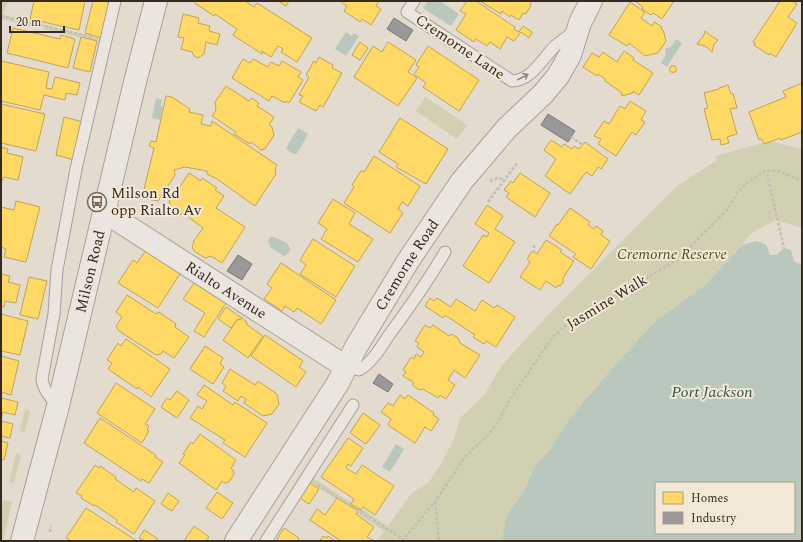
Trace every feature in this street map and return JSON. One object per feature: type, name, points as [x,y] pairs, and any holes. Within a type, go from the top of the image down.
[{"type":"street","name":"Milson Road","points":[[22,541],[58,406],[135,82],[156,1]]},
{"type":"street","name":"Cremorne Road","points":[[236,541],[338,383],[356,347],[408,261],[462,181],[503,132],[543,94],[558,76],[570,55],[578,28],[591,1]]},
{"type":"street","name":"Rialto Avenue","points":[[105,212],[346,367]]},
{"type":"lane","points":[[58,406],[46,392],[42,384],[54,314],[57,270],[76,169],[115,1]]},
{"type":"lane","name":"Cremorne Lane","points":[[414,1],[407,12],[512,81],[521,79],[534,71],[555,46],[578,28]]},
{"type":"lane","points":[[346,367],[358,370],[363,368],[413,303],[431,277],[445,252]]},
{"type":"lane","points":[[266,541],[353,405]]},
{"type":"path","points":[[1,16],[107,40]]},
{"type":"path","points":[[572,137],[583,144]]},
{"type":"path","points":[[488,202],[517,163]]},
{"type":"path","name":"Jasmine Walk","points":[[403,540],[435,502],[465,457],[489,434],[551,339],[567,324],[677,260],[727,210],[738,192],[749,181],[765,172],[778,171],[802,181]]},
{"type":"path","points":[[767,174],[784,248]]},
{"type":"path","points":[[486,183],[497,178],[505,179]]},
{"type":"path","points":[[534,245],[534,253]]},
{"type":"path","points":[[306,477],[403,540]]},
{"type":"path","points":[[435,502],[439,541]]},
{"type":"path","points":[[50,532],[51,526]]},
{"type":"green space","points":[[1,1],[8,1],[3,15],[100,38],[99,42],[1,19]]},
{"type":"green space","points":[[425,97],[467,125],[457,139],[416,111]]},
{"type":"green space","name":"Cremorne Reserve","points":[[770,141],[802,149],[802,228],[776,220],[753,232],[704,286],[656,321],[615,365],[570,418],[548,452],[534,467],[525,489],[506,517],[502,541],[377,541],[384,531],[310,482],[313,478],[388,526],[411,494],[429,482],[441,464],[454,439],[460,418],[485,394],[502,365],[547,316],[676,187],[717,160],[715,156]]},
{"type":"green space","points":[[25,409],[30,411],[25,432],[20,431]]},
{"type":"green space","points":[[16,453],[21,455],[14,483],[9,482]]},
{"type":"green space","points":[[3,500],[12,502],[3,541],[1,541],[1,509]]},
{"type":"water","points":[[428,1],[440,1],[459,14],[451,26],[423,8]]},
{"type":"water","points":[[346,32],[352,36],[354,33],[359,36],[346,56],[335,49]]},
{"type":"water","points":[[676,39],[682,43],[667,67],[661,63],[666,55],[666,48],[671,47]]},
{"type":"water","points":[[156,98],[162,100],[161,106],[163,106],[160,120],[152,118]]},
{"type":"water","points":[[298,128],[308,134],[297,154],[291,153],[286,148]]},
{"type":"water","points":[[271,236],[287,243],[290,248],[289,253],[284,256],[270,247],[268,240]]},
{"type":"water","name":"Port Jackson","points":[[757,241],[766,245],[770,255],[776,255],[784,248],[791,250],[794,261],[802,265],[802,541],[502,541],[506,517],[525,489],[534,467],[548,452],[570,418],[615,365],[656,321],[704,286],[742,245]]},
{"type":"water","points":[[396,444],[404,449],[390,472],[382,467]]},
{"type":"building: Homes","points":[[34,1],[85,1],[79,30],[30,19]]},
{"type":"building: Homes","points":[[93,1],[110,2],[101,38],[85,33]]},
{"type":"building: Homes","points":[[196,1],[245,1],[254,7],[257,3],[312,38],[297,62],[281,52],[283,49],[278,46],[271,57],[262,51],[262,54],[233,35],[237,29],[215,14],[214,16],[195,3]]},
{"type":"building: Homes","points":[[278,1],[289,1],[286,6]]},
{"type":"building: Homes","points":[[340,1],[379,1],[376,6],[381,9],[371,25],[362,19],[360,22],[344,11],[347,6]]},
{"type":"building: Homes","points":[[467,1],[476,1],[515,27],[514,29],[519,32],[523,26],[532,32],[529,38],[521,32],[514,41],[507,37],[500,49],[490,42],[487,46],[476,39],[474,42],[456,30],[466,14],[460,11]]},
{"type":"building: Homes","points":[[480,1],[532,1],[526,14],[523,13],[519,20],[511,15],[510,17],[502,11],[501,14]]},
{"type":"building: Homes","points":[[635,1],[674,1],[662,19],[653,13],[651,15],[642,9],[643,7]]},
{"type":"building: Homes","points":[[780,1],[792,1],[797,4],[788,17],[797,23],[776,57],[770,53],[769,55],[754,45],[755,43],[753,42]]},
{"type":"building: Homes","points":[[630,2],[645,12],[641,18],[652,26],[654,22],[662,27],[661,29],[663,30],[666,41],[658,53],[645,56],[629,43],[627,46],[609,35]]},
{"type":"building: Homes","points":[[183,14],[199,18],[198,23],[210,26],[209,31],[220,34],[217,45],[206,42],[204,54],[198,58],[194,56],[192,52],[181,49],[184,38],[178,37]]},
{"type":"building: Homes","points":[[13,28],[60,39],[61,35],[75,39],[68,68],[7,53]]},
{"type":"building: Homes","points":[[705,31],[718,40],[714,44],[712,52],[705,46],[697,44],[704,35]]},
{"type":"building: Homes","points":[[81,37],[97,41],[90,72],[73,68]]},
{"type":"building: Homes","points":[[360,42],[368,48],[360,60],[352,55]]},
{"type":"building: Homes","points":[[388,42],[416,60],[408,72],[417,78],[398,106],[354,77],[373,46],[382,52]]},
{"type":"building: Homes","points":[[428,46],[479,80],[459,111],[423,87],[426,83],[414,74],[419,67],[416,65]]},
{"type":"building: Homes","points":[[624,51],[634,58],[633,60],[653,73],[639,95],[633,91],[633,93],[622,96],[621,92],[605,81],[605,79],[583,67],[592,53],[599,57],[603,52],[617,62]]},
{"type":"building: Homes","points":[[319,57],[333,65],[332,68],[342,73],[323,107],[320,105],[316,111],[299,102],[303,96],[299,95],[309,77],[306,75],[314,61],[316,63]]},
{"type":"building: Homes","points":[[243,59],[250,63],[253,59],[268,67],[271,62],[279,66],[282,61],[301,72],[298,77],[303,80],[289,103],[286,101],[285,103],[272,96],[269,101],[232,78]]},
{"type":"building: Homes","points":[[1,61],[49,72],[46,88],[52,89],[55,77],[80,83],[77,95],[66,93],[65,100],[44,95],[40,110],[1,101]]},
{"type":"building: Homes","points":[[673,65],[676,66],[676,72],[673,73],[670,72],[669,69],[670,66]]},
{"type":"building: Homes","points":[[802,83],[802,132],[781,140],[780,138],[764,144],[762,139],[759,140],[749,112],[786,97],[783,91]]},
{"type":"building: Homes","points":[[728,85],[731,94],[733,93],[737,108],[730,109],[737,134],[727,137],[729,143],[721,145],[720,139],[712,140],[704,109],[708,108],[704,93]]},
{"type":"building: Homes","points":[[226,86],[249,101],[252,98],[259,103],[257,106],[274,117],[269,125],[272,127],[274,135],[265,149],[261,150],[251,142],[250,144],[234,134],[236,132],[212,116],[216,110],[215,102]]},
{"type":"building: Homes","points":[[166,96],[172,97],[190,109],[189,112],[203,115],[201,124],[211,126],[212,121],[277,165],[275,168],[276,174],[255,206],[217,179],[207,174],[207,171],[185,167],[174,170],[175,175],[158,201],[142,198],[154,148],[149,146],[151,141],[156,142]]},
{"type":"building: Homes","points":[[630,101],[646,111],[641,120],[645,122],[636,135],[632,132],[616,156],[598,144],[601,139],[594,136],[604,121],[609,124],[620,106],[625,109]]},
{"type":"building: Homes","points":[[1,104],[45,114],[36,151],[1,143]]},
{"type":"building: Homes","points":[[64,117],[83,122],[74,160],[56,155]]},
{"type":"building: Homes","points":[[400,118],[448,149],[426,184],[396,167],[398,164],[379,152]]},
{"type":"building: Homes","points":[[551,140],[562,147],[564,144],[572,149],[574,146],[579,149],[585,142],[608,159],[601,169],[598,167],[592,176],[586,172],[570,194],[545,176],[556,159],[544,150]]},
{"type":"building: Homes","points":[[1,147],[8,149],[7,153],[23,157],[18,180],[4,177],[1,181]]},
{"type":"building: Homes","points":[[374,156],[420,186],[408,206],[402,202],[398,209],[403,213],[390,233],[344,203],[354,187],[352,185],[361,171],[364,172]]},
{"type":"building: Homes","points":[[189,173],[201,181],[202,178],[217,188],[215,190],[224,196],[216,208],[245,227],[222,263],[211,256],[205,258],[194,251],[192,246],[194,243],[193,242],[203,228],[183,213],[180,215],[171,208],[169,200]]},
{"type":"building: Homes","points":[[520,173],[550,193],[535,217],[506,197],[509,193],[504,190],[511,181],[513,183]]},
{"type":"building: Homes","points":[[333,199],[355,213],[349,224],[373,239],[358,262],[321,239],[327,229],[318,223]]},
{"type":"building: Homes","points":[[16,201],[40,207],[26,262],[4,257],[6,249],[1,247],[1,207],[14,210]]},
{"type":"building: Homes","points":[[487,205],[503,216],[495,229],[515,242],[489,283],[463,266],[483,235],[487,237],[489,233],[475,224]]},
{"type":"building: Homes","points":[[570,208],[590,222],[588,225],[594,229],[596,226],[603,231],[601,235],[610,241],[591,269],[573,257],[576,254],[549,236]]},
{"type":"building: Homes","points":[[313,239],[355,266],[336,297],[300,274],[306,265],[300,260]]},
{"type":"building: Homes","points":[[546,240],[562,250],[560,252],[574,261],[563,278],[561,285],[557,286],[556,288],[546,281],[540,290],[520,277],[530,262],[527,259],[532,251],[537,254]]},
{"type":"building: Homes","points":[[146,250],[181,272],[158,308],[118,283],[133,260],[137,263]]},
{"type":"building: Homes","points":[[281,263],[336,300],[321,324],[297,308],[294,312],[285,306],[282,311],[264,299],[272,288],[267,284]]},
{"type":"building: Homes","points":[[1,274],[10,276],[8,282],[20,285],[16,303],[5,301],[4,307],[1,306]]},
{"type":"building: Homes","points":[[29,277],[47,281],[38,319],[20,315]]},
{"type":"building: Homes","points":[[194,283],[226,303],[204,337],[194,331],[205,313],[183,299]]},
{"type":"building: Homes","points":[[127,295],[156,314],[159,312],[176,324],[175,327],[189,337],[174,358],[163,351],[161,354],[156,355],[119,331],[116,326],[122,317],[116,312]]},
{"type":"building: Homes","points":[[430,298],[434,301],[437,298],[451,307],[456,299],[475,311],[482,300],[494,308],[497,305],[515,317],[496,347],[486,341],[484,344],[473,337],[475,335],[445,315],[443,318],[425,306]]},
{"type":"building: Homes","points":[[226,307],[242,318],[240,320],[238,319],[231,328],[218,319]]},
{"type":"building: Homes","points":[[1,314],[28,321],[20,355],[1,351]]},
{"type":"building: Homes","points":[[242,318],[247,322],[246,324],[263,336],[248,358],[223,340],[238,319],[240,320]]},
{"type":"building: Homes","points":[[425,325],[430,328],[433,325],[449,336],[452,334],[458,338],[460,343],[480,355],[465,378],[454,370],[448,380],[455,385],[446,399],[440,395],[438,398],[423,389],[420,390],[413,386],[413,382],[403,376],[406,372],[403,370],[411,357],[414,359],[416,354],[421,357],[424,352],[417,347],[419,343],[415,341]]},
{"type":"building: Homes","points":[[265,335],[303,361],[299,367],[306,372],[296,387],[251,356]]},
{"type":"building: Homes","points":[[126,339],[170,369],[151,397],[138,387],[137,389],[108,369],[112,363],[107,360],[118,343],[121,346]]},
{"type":"building: Homes","points":[[205,346],[223,358],[220,364],[224,367],[213,384],[190,369]]},
{"type":"building: Homes","points":[[1,356],[19,361],[11,395],[1,392]]},
{"type":"building: Homes","points":[[230,369],[255,385],[258,381],[277,394],[279,404],[272,414],[263,416],[244,403],[246,399],[241,396],[238,401],[223,391],[226,386],[222,383]]},
{"type":"building: Homes","points":[[116,383],[155,409],[145,424],[149,426],[147,430],[149,431],[142,443],[97,413]]},
{"type":"building: Homes","points":[[204,385],[233,405],[235,402],[267,423],[245,457],[223,443],[225,440],[190,418],[198,406],[202,409],[207,401],[197,395]]},
{"type":"building: Homes","points":[[177,391],[189,400],[177,418],[161,407],[167,398],[170,400]]},
{"type":"building: Homes","points":[[400,395],[405,399],[408,395],[434,413],[433,415],[439,419],[431,431],[425,427],[415,443],[388,425],[391,419],[381,412],[388,403],[393,406]]},
{"type":"building: Homes","points":[[1,398],[18,402],[15,415],[3,412],[1,419]]},
{"type":"building: Homes","points":[[363,413],[380,425],[366,444],[350,433]]},
{"type":"building: Homes","points":[[100,418],[156,455],[155,457],[163,462],[149,483],[142,479],[141,481],[84,443]]},
{"type":"building: Homes","points":[[1,421],[13,424],[10,438],[1,436]]},
{"type":"building: Homes","points":[[200,434],[236,460],[231,468],[234,474],[229,482],[224,483],[222,481],[216,490],[179,463],[185,455],[183,454],[191,442],[193,444]]},
{"type":"building: Homes","points":[[348,438],[363,448],[351,466],[348,464],[346,468],[356,474],[362,465],[394,486],[375,515],[363,507],[361,510],[351,504],[354,499],[321,477]]},
{"type":"building: Homes","points":[[1,441],[8,443],[4,460],[1,459]]},
{"type":"building: Homes","points":[[95,465],[99,468],[100,466],[116,477],[115,479],[134,492],[136,488],[155,501],[134,534],[116,522],[117,520],[95,505],[94,506],[81,498],[82,496],[76,493]]},
{"type":"building: Homes","points":[[310,483],[319,489],[309,504],[300,498]]},
{"type":"building: Homes","points":[[217,492],[233,503],[222,519],[206,508]]},
{"type":"building: Homes","points":[[168,493],[179,501],[172,511],[161,504]]},
{"type":"building: Homes","points":[[337,498],[358,511],[356,514],[374,527],[367,537],[373,540],[372,541],[341,541],[310,520],[317,509],[325,515]]},
{"type":"building: Homes","points":[[86,508],[137,541],[71,541],[66,538]]},
{"type":"building: Homes","points":[[194,526],[209,537],[206,541],[184,541]]},
{"type":"building: Homes","points":[[284,528],[299,538],[297,541],[276,541]]},
{"type":"building: Homes","points":[[144,530],[158,539],[157,541],[145,541],[139,538]]},
{"type":"building: Homes","points":[[323,536],[327,538],[328,536],[335,541],[320,541]]},
{"type":"building: Industry","points":[[394,18],[413,30],[406,41],[387,29]]},
{"type":"building: Industry","points":[[548,114],[575,131],[568,142],[541,125]]},
{"type":"building: Industry","points":[[238,255],[252,264],[242,280],[227,271]]},
{"type":"building: Industry","points":[[379,374],[393,384],[388,392],[373,383]]},
{"type":"place","name":"Milson Rd opp Rialto Av","points":[[97,202]]}]
